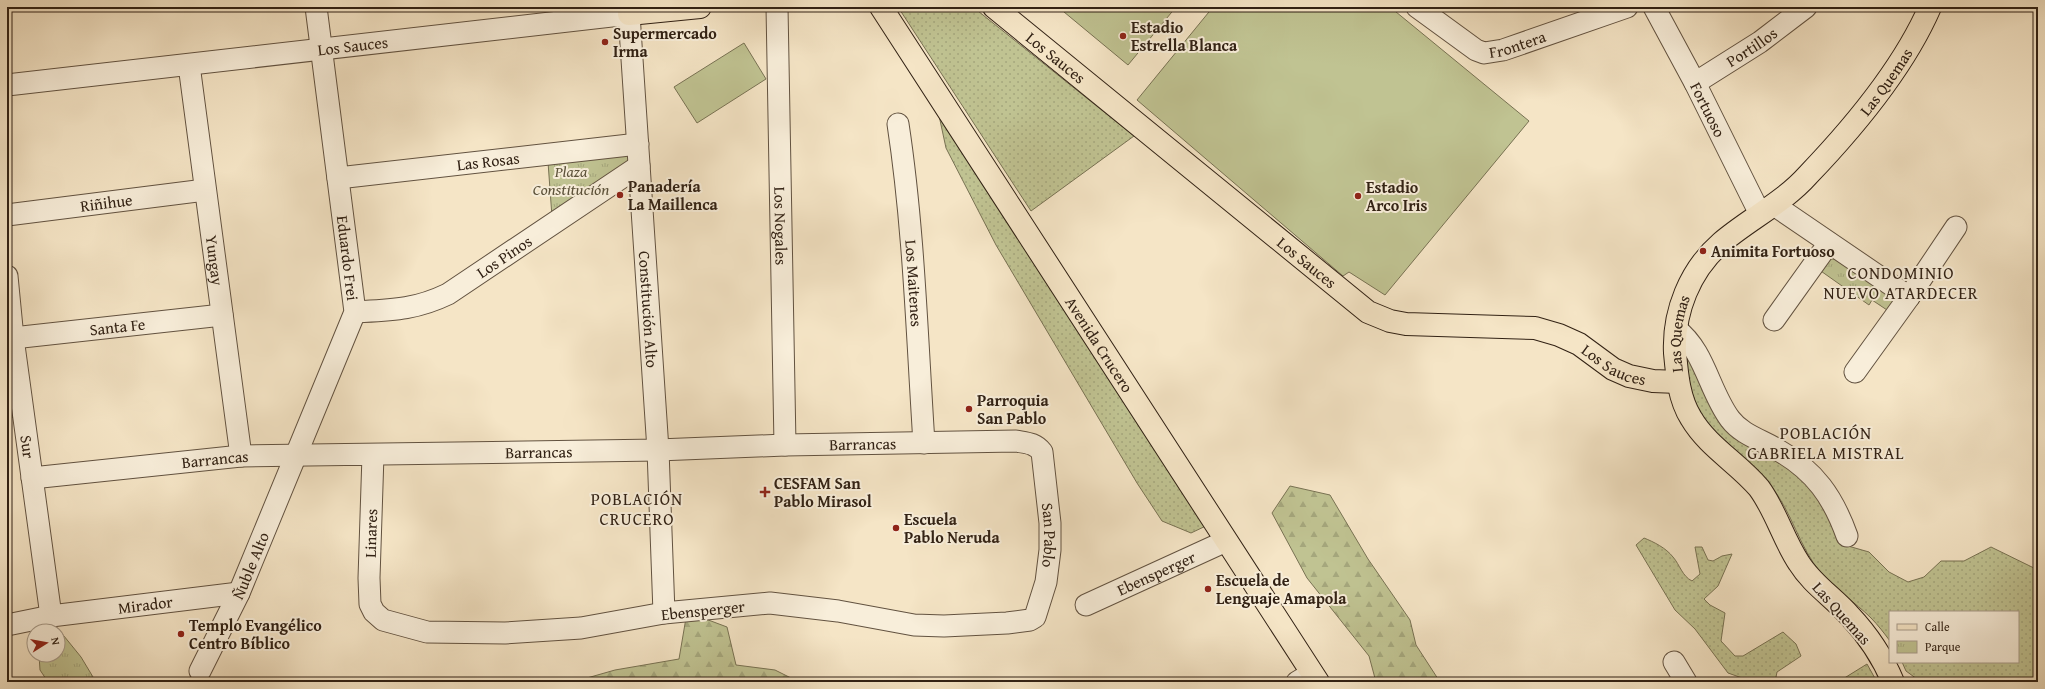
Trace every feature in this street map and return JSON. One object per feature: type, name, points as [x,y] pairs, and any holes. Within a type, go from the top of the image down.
[{"type":"main road","name":"Los Sauces","points":[[629,11],[700,7]]},
{"type":"main road","name":"Avenida Crucero","points":[[881,7],[1226,541],[1309,679]]},
{"type":"main road","name":"Los Sauces","points":[[994,7],[1368,312],[1390,321],[1406,324],[1535,328],[1559,334],[1579,344],[1613,369],[1629,376],[1653,381],[1678,382]]},
{"type":"main road","name":"Las Quemas","points":[[1893,682],[1877,652],[1863,632],[1849,615],[1815,584],[1799,564],[1772,509],[1758,488],[1706,439],[1696,427],[1689,415],[1678,382],[1675,345],[1676,329],[1683,298],[1708,255],[1721,242],[1767,209],[1807,177],[1879,91],[1909,47],[1930,7]]},
{"type":"street","name":"Eduardo Frei","points":[[294,457],[355,312],[316,7]]},
{"type":"street","name":"Los Nogales","points":[[777,7],[785,446]]},
{"type":"street","name":"Frontera","points":[[1417,7],[1476,50],[1494,53],[1627,7]]},
{"type":"street","name":"Fortuoso","points":[[1654,7],[1695,83],[1767,209]]},
{"type":"street","name":"Portillos","points":[[1695,83],[1760,42],[1806,7]]},
{"type":"street","name":"Los Sauces","points":[[7,85],[189,65],[629,11]]},
{"type":"street","name":"Constitución Alto","points":[[629,11],[658,450],[664,613]]},
{"type":"street","name":"Yungay","points":[[189,65],[241,456]]},
{"type":"street","name":"Los Maitenes","points":[[898,124],[904,160],[912,256],[924,443]]},
{"type":"street","name":"Las Rosas","points":[[338,178],[638,144]]},
{"type":"street","name":"Los Pinos","points":[[355,312],[401,310],[427,304],[448,294],[639,166]]},
{"type":"street","name":"Riñihue","points":[[7,215],[205,190]]},
{"type":"street","points":[[1767,209],[1829,243],[1909,297]]},
{"type":"street","points":[[1855,372],[1909,297],[1956,227]]},
{"type":"street","points":[[1774,320],[1829,243]]},
{"type":"street","name":"Sur","points":[[7,276],[13,338],[51,616]]},
{"type":"street","name":"Santa Fe","points":[[13,338],[222,315]]},
{"type":"street","points":[[1676,329],[1685,336],[1695,349],[1730,419],[1739,429],[1779,450],[1818,480],[1840,516],[1847,536]]},
{"type":"street","name":"Barrancas","points":[[32,478],[241,456],[294,457],[373,454],[658,450],[1016,441],[1031,443],[1038,446],[1042,452]]},
{"type":"street","name":"San Pablo","points":[[1035,617],[1048,572],[1050,550],[1050,524],[1042,452]]},
{"type":"street","name":"Linares","points":[[373,454],[368,593],[374,612]]},
{"type":"street","name":"Ñuble Alto","points":[[200,671],[239,594],[294,457]]},
{"type":"street","name":"Ebensperger","points":[[1086,605],[1226,541]]},
{"type":"street","name":"Mirador","points":[[7,625],[51,616],[239,594]]},
{"type":"street","name":"Ebensperger","points":[[374,612],[383,620],[427,632],[452,633],[505,633],[581,628],[664,613],[770,603],[838,611],[914,625],[944,626],[1007,623],[1030,620],[1035,617]]},
{"type":"street","points":[[1674,662],[1686,682]]},
{"type":"green space","points":[[898,7],[973,7],[1134,136],[1031,211]]},
{"type":"green space","name":"Estadio Estrella Blanca","points":[[1058,7],[1176,7],[1128,65]]},
{"type":"green space","name":"Estadio Arco Iris","points":[[1213,7],[1390,7],[1529,121],[1385,295],[1349,272],[1343,276],[1137,100]]},
{"type":"green space","points":[[744,43],[766,79],[697,123],[674,87]]},
{"type":"green space","points":[[935,97],[1210,524],[1191,533],[1162,521],[1137,483],[996,245],[946,148]]},
{"type":"green space","name":"Plaza Constitución","points":[[628,150],[629,166],[552,217],[548,162]]},
{"type":"green space","points":[[1827,259],[1835,259],[1895,299],[1890,312],[1872,300],[1869,305],[1818,269]]},
{"type":"green space","points":[[1686,353],[1702,374],[1790,469],[1811,487],[1823,505],[1841,544],[1869,552],[1889,572],[1908,582],[1924,577],[1941,561],[1964,561],[1991,547],[2038,570],[2038,682],[1921,682],[1906,671],[1902,663],[2019,663],[2019,611],[1889,611],[1889,640],[1879,626],[1832,585],[1813,563],[1785,507],[1765,478],[1721,439],[1707,424],[1701,415],[1693,395]]},
{"type":"green space","points":[[7,360],[15,417],[7,418]]},
{"type":"green space","points":[[1290,486],[1330,495],[1368,559],[1410,620],[1416,645],[1440,682],[1376,682],[1369,656],[1307,578],[1272,513]]},
{"type":"green space","points":[[1644,538],[1656,543],[1667,551],[1686,576],[1692,581],[1700,574],[1695,547],[1702,547],[1708,560],[1713,561],[1722,556],[1732,554],[1718,586],[1704,599],[1710,605],[1725,613],[1721,641],[1735,656],[1743,656],[1783,632],[1796,644],[1801,656],[1777,672],[1775,682],[1747,682],[1745,679],[1728,673],[1695,629],[1675,610],[1636,545]]},
{"type":"green space","points":[[687,612],[727,627],[736,665],[775,670],[799,682],[585,682],[587,678],[615,670],[679,659]]},
{"type":"green space","points":[[66,639],[81,657],[96,682],[48,682],[40,670],[40,663],[66,663]]},
{"type":"green space","points":[[1867,664],[1877,682],[1838,682]]},
{"type":"place","name":"Estadio Estrella Blanca","points":[[1123,36]]},
{"type":"place","name":"Supermercado Irma","points":[[605,42]]},
{"type":"place","name":"Panadería La Maillenca","points":[[620,195]]},
{"type":"place","name":"Estadio Arco Iris","points":[[1358,196]]},
{"type":"place","name":"Animita Fortuoso","points":[[1703,251]]},
{"type":"place","name":"Parroquia San Pablo","points":[[969,409]]},
{"type":"place","name":"CESFAM San Pablo Mirasol","points":[[765,492]]},
{"type":"place","name":"Escuela Pablo Neruda","points":[[896,528]]},
{"type":"place","name":"Escuela de Lenguaje Amapola","points":[[1208,589]]},
{"type":"place","name":"Templo Evangélico Centro Bíblico","points":[[181,634]]},
{"type":"district","name":"CONDOMINIO NUEVO ATARDECER","points":[[1901,282]]},
{"type":"district","name":"POBLACIÓN GABRIELA MISTRAL","points":[[1826,442]]},
{"type":"district","name":"POBLACIÓN CRUCERO","points":[[637,508]]}]
